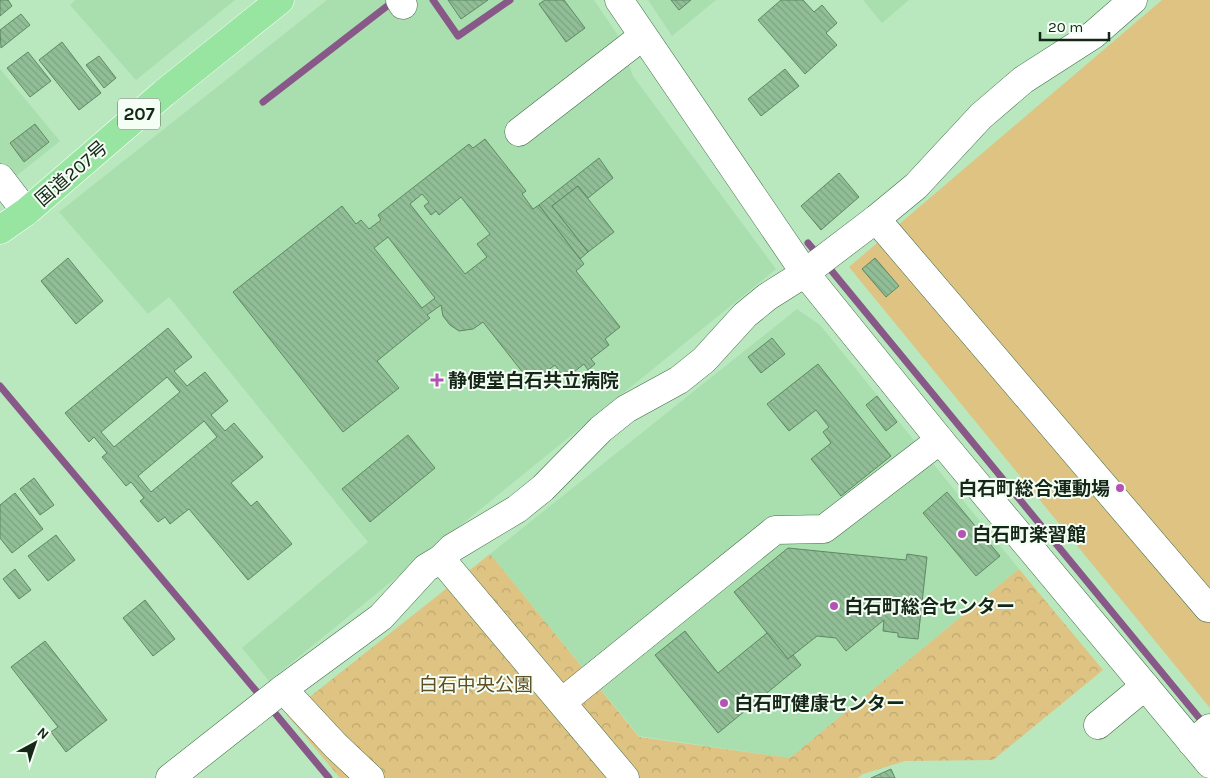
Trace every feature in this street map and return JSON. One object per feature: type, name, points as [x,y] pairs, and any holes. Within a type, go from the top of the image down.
[{"type":"highway","name":"国道207号","points":[[0,230],[26,212],[164,93],[280,0]]},
{"type":"street","points":[[619,0],[643,36],[816,264],[940,440],[1145,686],[1201,735],[1210,764]]},
{"type":"street","points":[[170,778],[283,689],[382,617],[426,568],[441,559],[452,548],[517,509],[543,488],[601,429],[626,409],[679,380],[704,360],[744,314],[876,219],[916,186],[988,110],[1023,80],[1093,34],[1133,0]]},
{"type":"street","points":[[519,132],[643,36]]},
{"type":"street","points":[[0,178],[26,212]]},
{"type":"street","points":[[876,219],[1208,608],[1210,608]]},
{"type":"street","points":[[562,702],[775,530],[824,529],[940,440]]},
{"type":"street","points":[[441,559],[625,778]]},
{"type":"street","points":[[1098,725],[1145,686]]},
{"type":"street","points":[[283,689],[336,746],[370,778]]},
{"type":"shaded area","points":[[75,0],[235,0],[136,80],[70,5]]},
{"type":"shaded area","name":"静便堂白石共立病院","points":[[327,0],[594,0],[617,34],[633,76],[776,269],[269,681],[242,648],[368,542],[169,297],[148,314],[59,212]]},
{"type":"shaded area","points":[[648,0],[716,0],[672,36]]},
{"type":"shaded area","points":[[863,0],[909,0],[882,23]]},
{"type":"shaded area","points":[[0,69],[60,141],[0,189]]},
{"type":"shaded area","points":[[797,309],[820,325],[1019,569],[790,758],[639,736],[490,554]]},
{"type":"green space","name":"白石町総合運動場","points":[[1162,0],[1210,0],[1210,708],[849,267]]},
{"type":"green space","name":"白石中央公園","points":[[490,554],[639,737],[790,758],[1019,569],[1103,670],[993,760],[905,761],[863,774],[858,778],[340,778],[287,715]]},
{"type":"building","points":[[0,0],[8,0],[12,6],[0,16]]},
{"type":"building","points":[[448,0],[488,0],[461,19]]},
{"type":"building","points":[[545,0],[564,0],[585,28],[566,42],[539,4]]},
{"type":"building","points":[[671,0],[691,0],[679,10]]},
{"type":"building","points":[[781,0],[803,0],[814,12],[822,5],[837,23],[826,33],[837,45],[805,74],[758,20]]},
{"type":"building","points":[[21,14],[30,25],[1,48],[0,30]]},
{"type":"building","points":[[62,42],[101,93],[79,110],[39,60]]},
{"type":"building","points":[[28,52],[51,81],[30,97],[7,68]]},
{"type":"building","points":[[99,56],[116,78],[104,88],[86,65]]},
{"type":"building","points":[[785,69],[799,86],[761,116],[748,99]]},
{"type":"building","points":[[35,124],[49,142],[24,162],[10,143]]},
{"type":"building","points":[[485,139],[526,191],[522,194],[533,209],[539,205],[584,264],[576,271],[620,327],[605,339],[609,345],[591,359],[595,364],[588,370],[584,364],[565,379],[555,365],[531,383],[483,322],[473,329],[459,331],[450,325],[443,316],[441,305],[427,315],[430,318],[377,361],[399,388],[343,432],[233,292],[342,206],[356,224],[361,220],[369,229],[381,220],[378,215],[469,144],[473,148]],"holes":[[[422,194],[429,202],[424,206],[431,215],[436,211],[439,215],[461,197],[490,234],[477,244],[487,257],[465,274],[410,204]],[[388,237],[435,298],[422,308],[374,248]]]},
{"type":"building","points":[[599,158],[613,178],[588,198],[578,186],[552,206],[588,252],[580,259],[539,205]]},
{"type":"building","points":[[839,173],[859,197],[821,230],[801,206]]},
{"type":"building","points":[[578,186],[614,232],[588,252],[552,206]]},
{"type":"building","points":[[68,258],[103,301],[76,324],[41,281]]},
{"type":"building","points":[[875,258],[899,286],[886,297],[862,269]]},
{"type":"building","points":[[168,328],[192,357],[174,371],[187,386],[205,372],[228,401],[211,415],[225,431],[234,423],[263,457],[231,483],[251,506],[257,501],[292,544],[248,580],[189,509],[170,524],[165,517],[158,522],[140,501],[144,498],[131,482],[126,486],[102,457],[107,453],[94,437],[89,442],[65,413]],"holes":[[[167,377],[180,392],[114,447],[101,432]],[[204,421],[217,437],[151,492],[138,476]]]},
{"type":"building","points":[[772,338],[785,354],[761,373],[748,357]]},
{"type":"building","points":[[818,364],[891,456],[841,496],[811,459],[831,443],[823,432],[829,427],[816,410],[789,431],[767,404]]},
{"type":"building","points":[[877,396],[897,422],[886,431],[866,405]]},
{"type":"building","points":[[408,435],[435,468],[370,522],[342,489]]},
{"type":"building","points":[[34,478],[54,505],[40,515],[20,489]]},
{"type":"building","name":"白石町楽習館","points":[[947,492],[1000,556],[976,576],[923,513]]},
{"type":"building","points":[[15,493],[43,529],[12,553],[0,538],[0,505]]},
{"type":"building","points":[[56,535],[75,560],[48,581],[28,556]]},
{"type":"building","name":"白石町総合センター","points":[[788,548],[906,560],[907,554],[927,557],[918,639],[898,637],[898,633],[883,631],[884,620],[846,651],[836,638],[817,636],[788,659],[734,592]]},
{"type":"building","points":[[15,569],[31,590],[19,599],[3,579]]},
{"type":"building","points":[[145,600],[175,639],[153,656],[123,618]]},
{"type":"building","name":"白石町健康センター","points":[[685,631],[718,673],[767,633],[788,659],[793,655],[801,665],[718,733],[655,655]]},
{"type":"building","points":[[45,641],[107,720],[66,752],[51,732],[58,727],[11,667]]},
{"type":"building","points":[[891,769],[895,778],[871,778]]},
{"type":"waterway","points":[[263,102],[395,0]]},
{"type":"waterway","points":[[433,0],[458,36],[510,0]]},
{"type":"waterway","points":[[808,243],[819,256]]},
{"type":"waterway","points":[[826,264],[1205,725]]},
{"type":"waterway","points":[[0,386],[262,698]]},
{"type":"waterway","points":[[269,706],[329,778]]},
{"type":"place","name":"静便堂白石共立病院","points":[[437,380]]},
{"type":"place","name":"白石町総合運動場","points":[[1120,488]]},
{"type":"place","name":"白石町楽習館","points":[[962,534]]},
{"type":"place","name":"白石町総合センター","points":[[834,606]]},
{"type":"place","name":"白石町健康センター","points":[[724,703]]}]
